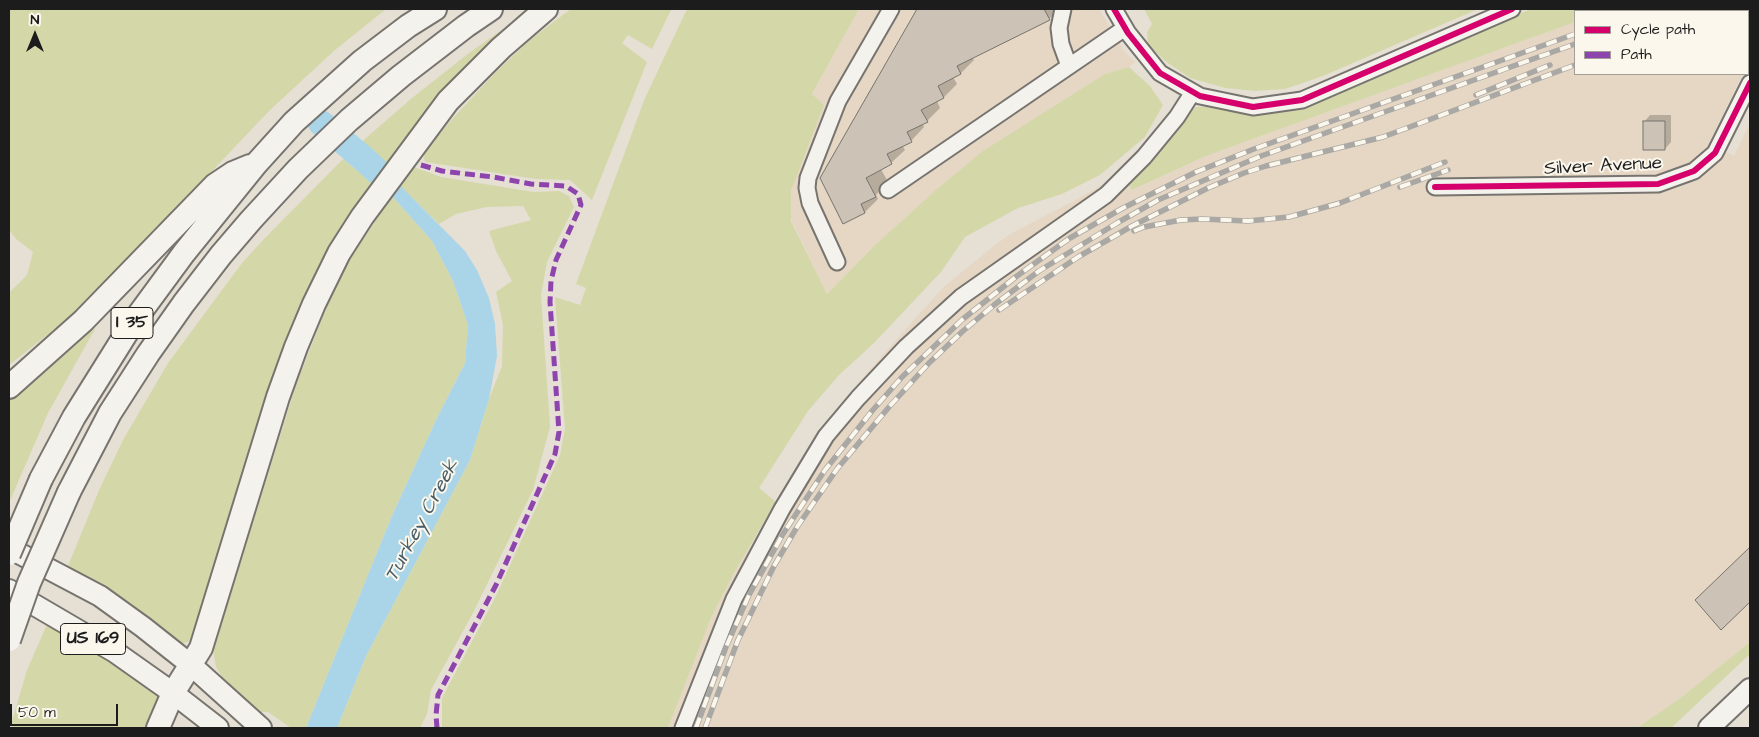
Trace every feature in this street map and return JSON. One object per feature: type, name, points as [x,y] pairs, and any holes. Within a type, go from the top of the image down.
[{"type":"highway","points":[[9,387],[83,321],[215,185],[237,177],[256,164],[294,122],[362,61],[408,26],[435,9]]},
{"type":"highway","name":"I 35","points":[[9,640],[29,583],[69,492],[110,413],[148,354],[220,255],[298,168],[349,120],[401,76],[491,9]]},
{"type":"highway","points":[[158,728],[174,693],[201,648],[278,397],[314,304],[339,253],[362,218],[448,101],[495,54],[546,9]]},
{"type":"highway","name":"I 35","points":[[9,554],[41,479],[74,417],[134,321],[237,177]]},
{"type":"main road","name":"US 169","points":[[9,548],[100,596],[143,627],[190,665],[258,726]]},
{"type":"main road","name":"US 169","points":[[9,590],[115,652],[174,693],[218,728]]},
{"type":"main road","points":[[1714,727],[1750,689]]},
{"type":"street","points":[[837,262],[810,203],[807,188],[808,178],[838,101],[892,9]]},
{"type":"street","points":[[1063,9],[1059,28],[1061,44],[1069,66]]},
{"type":"street","points":[[1114,9],[1124,28],[1160,73],[1200,96],[1253,107],[1302,100],[1512,9]]},
{"type":"street","points":[[888,190],[1124,28]]},
{"type":"street","name":"Silver Avenue","points":[[1435,187],[1658,184],[1694,171],[1715,153],[1750,83]]},
{"type":"street","points":[[682,728],[734,599],[782,509],[826,436],[858,398],[906,347],[961,297],[1106,195],[1144,157],[1177,117],[1193,92]]},
{"type":"shaded area","points":[[859,9],[1099,9],[1124,51],[1135,62],[1129,67],[1105,74],[873,247],[827,294],[791,219],[791,191],[824,105],[812,95]]},
{"type":"shaded area","points":[[1750,9],[1750,62],[1749,64],[1749,10],[1608,10]]},
{"type":"shaded area","points":[[1574,22],[1574,75],[1743,75],[1709,143],[1734,156],[1750,123],[1750,642],[1683,696],[1637,728],[668,728],[711,618],[735,571],[818,435],[856,386],[946,285],[1012,233],[1121,174],[1133,190],[1206,156]]},
{"type":"green space","points":[[9,9],[386,9],[335,50],[269,111],[105,284],[69,318],[9,365],[9,293],[27,275],[33,252],[16,239],[9,230]]},
{"type":"green space","points":[[571,9],[671,10],[652,49],[628,35],[622,43],[647,62],[592,200],[570,180],[536,179],[425,162],[423,153],[497,71],[532,38]]},
{"type":"green space","points":[[687,9],[859,9],[812,94],[824,105],[791,191],[791,221],[827,294],[873,247],[936,190],[983,151],[1105,74],[1129,67],[1150,86],[1163,105],[1145,137],[1100,175],[1062,194],[1018,208],[965,237],[941,272],[873,344],[839,375],[808,411],[759,488],[776,502],[735,571],[711,618],[668,728],[442,728],[442,698],[496,596],[560,455],[565,429],[555,297],[580,305],[586,288],[576,284],[645,98]]},
{"type":"green space","points":[[1144,9],[1478,9],[1323,76],[1285,89],[1255,91],[1225,88],[1190,78],[1165,61],[1148,44],[1147,32],[1152,24]]},
{"type":"green space","points":[[1531,9],[1612,9],[1574,10],[1574,22],[1206,156],[1132,190],[1128,183],[1189,111],[1196,107],[1313,101]]},
{"type":"green space","points":[[523,15],[410,134],[384,168],[359,144],[412,98],[469,53]]},
{"type":"green space","points":[[343,159],[374,184],[340,238],[191,641],[181,644],[109,591],[68,566],[99,490],[123,440],[168,363],[242,263]]},
{"type":"green space","points":[[411,166],[441,177],[534,192],[559,191],[569,196],[574,207],[547,262],[541,295],[550,427],[533,490],[474,611],[431,690],[427,714],[420,728],[337,728],[366,656],[470,460],[489,399],[502,366],[503,325],[496,292],[512,281],[496,251],[489,231],[531,220],[523,206],[487,207],[456,214],[439,224],[397,183]]},
{"type":"green space","points":[[392,196],[432,241],[453,281],[468,325],[465,363],[436,420],[391,518],[306,728],[291,728],[268,712],[261,712],[225,682],[216,667],[213,650],[296,385],[325,311],[348,262]]},
{"type":"green space","points":[[90,326],[95,329],[48,413],[9,503],[9,400]]},
{"type":"green space","points":[[49,620],[160,695],[150,728],[10,728],[27,670]]},
{"type":"green space","points":[[1750,642],[1750,654],[1671,728],[1637,728],[1683,696]]},
{"type":"water","points":[[359,144],[465,251],[477,270],[489,298],[495,324],[497,356],[489,399],[470,460],[366,656],[337,728],[306,728],[391,518],[436,420],[465,363],[468,325],[453,281],[432,241],[392,196],[343,159]]},
{"type":"building","points":[[917,9],[1044,9],[1050,20],[957,66],[961,74],[938,86],[944,98],[921,110],[928,122],[907,132],[912,142],[887,154],[892,164],[866,178],[876,197],[861,204],[865,213],[843,224],[820,178]]},
{"type":"building","points":[[1643,121],[1665,121],[1665,150],[1643,150]]},
{"type":"building","points":[[1750,547],[1750,602],[1721,630],[1695,600]]},
{"type":"waterway","name":"Turkey Creek","points":[[321,123],[379,173]]},
{"type":"railway","points":[[696,728],[726,647],[749,595],[783,534],[825,470],[902,377],[963,319],[1017,276],[1070,238],[1123,208],[1196,172],[1254,149],[1574,34]]},
{"type":"railway","points":[[705,728],[738,640],[774,566],[797,527],[837,469],[889,407],[929,363],[994,305],[1039,271],[1158,200],[1261,156],[1574,44]]},
{"type":"railway","points":[[1476,95],[1550,65]]},
{"type":"railway","points":[[999,310],[1078,257],[1132,226],[1208,188],[1266,166],[1383,137],[1574,65]]},
{"type":"railway","points":[[1134,231],[1144,227],[1181,220],[1248,221],[1289,217],[1340,203],[1445,162]]},
{"type":"railway","points":[[1400,187],[1448,170]]},
{"type":"marked path","points":[[421,165],[442,171],[531,184],[566,186],[578,194],[581,205],[556,260],[551,281],[550,302],[559,432],[555,454],[496,585],[438,695],[437,728]]},
{"type":"cycle path","points":[[1114,9],[1128,33],[1160,73],[1200,96],[1253,107],[1302,100],[1512,9]]},
{"type":"cycle path","points":[[1435,187],[1658,184],[1694,171],[1715,153],[1750,83]]}]
